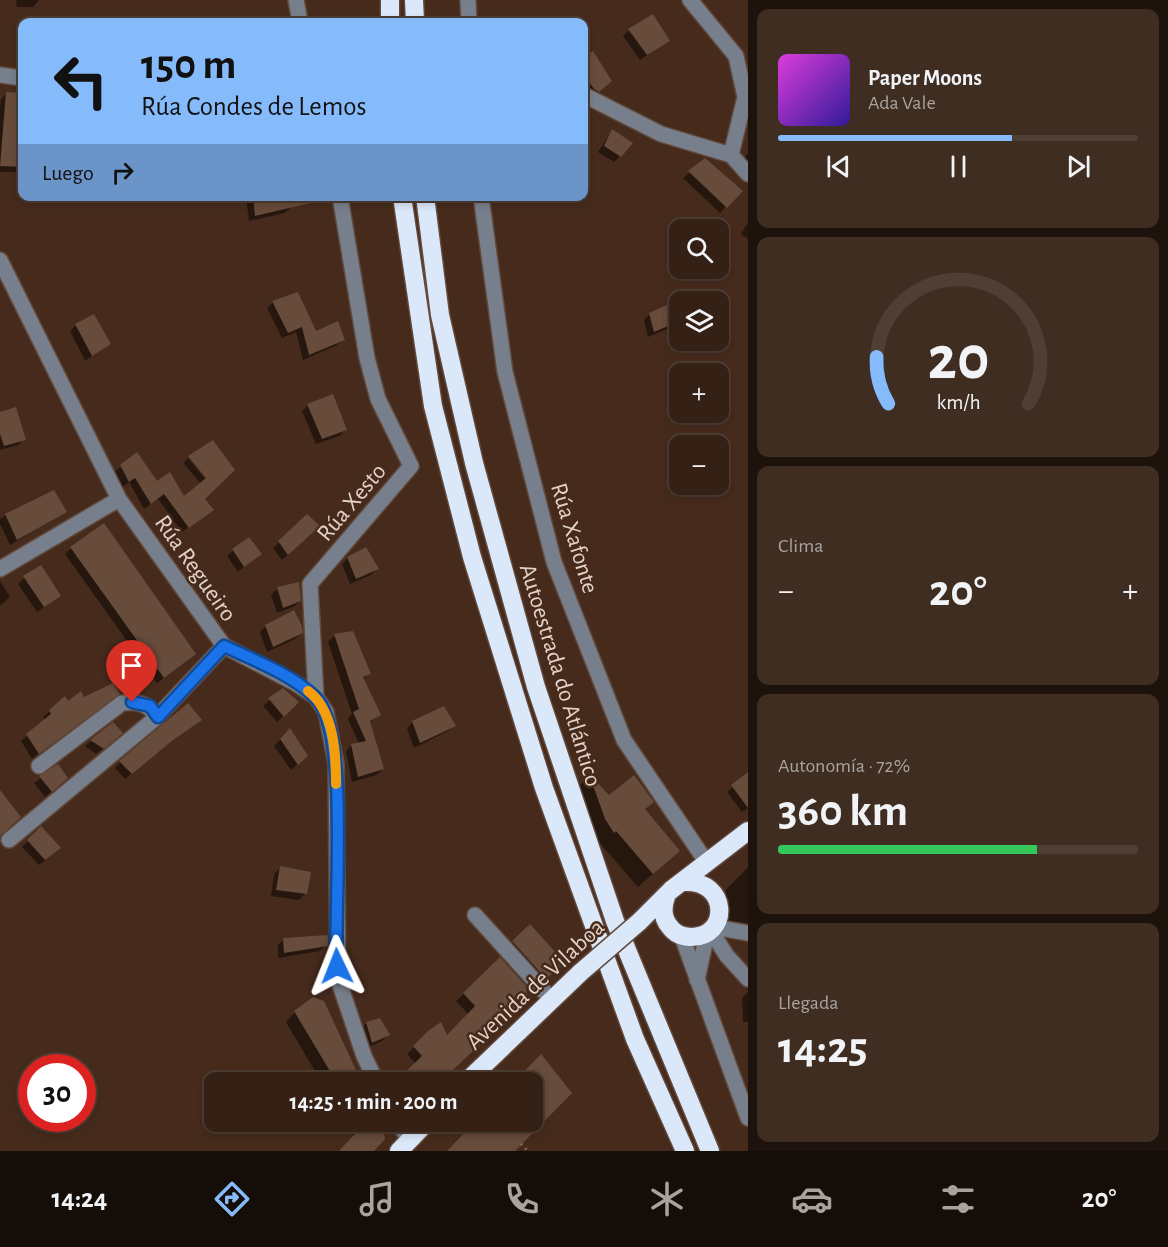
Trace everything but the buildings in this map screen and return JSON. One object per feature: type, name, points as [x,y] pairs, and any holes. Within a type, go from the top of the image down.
[{"type":"highway","points":[[390,0],[390,18]]},
{"type":"highway","points":[[414,0],[415,18]]},
{"type":"highway","name":"Autoestrada do Atlántico","points":[[403,201],[433,406],[472,557],[544,789],[635,1039],[685,1151]]},
{"type":"highway","name":"Autoestrada do Atlántico","points":[[426,201],[440,315],[471,452],[536,687],[615,921],[710,1151]]},
{"type":"highway","name":"Avenida de Vilaboa","points":[[476,1072],[581,972],[639,922],[665,905],[671,890],[748,831]]},
{"type":"highway","points":[[665,905],[673,932],[682,936],[698,937],[714,920],[716,876],[713,858]]},
{"type":"highway","points":[[684,882],[695,881],[706,885],[714,920]]},
{"type":"highway","points":[[405,1145],[417,1132]]},
{"type":"street","points":[[297,0],[299,18]]},
{"type":"street","points":[[468,0],[469,18]]},
{"type":"street","points":[[690,0],[736,56],[745,97],[731,155]]},
{"type":"street","points":[[0,75],[18,77]]},
{"type":"street","points":[[588,97],[661,134],[731,155],[748,174]]},
{"type":"street","name":"Rúa Xesto","points":[[316,697],[310,584],[411,466],[378,399],[367,358],[341,201]]},
{"type":"street","name":"Rúa Xafonte","points":[[482,201],[506,372],[554,561],[624,740],[713,858]]},
{"type":"street","name":"Rúa Regueiro","points":[[0,260],[119,498],[224,646],[296,683],[316,697]]},
{"type":"street","points":[[0,569],[119,498]]},
{"type":"street","points":[[9,840],[158,717],[224,646]]},
{"type":"street","points":[[316,697],[326,712],[336,764],[338,979],[372,1072]]},
{"type":"street","points":[[39,766],[122,703],[132,702],[150,706],[158,717]]},
{"type":"street","points":[[475,915],[551,999]]},
{"type":"street","points":[[714,920],[748,927]]},
{"type":"street","points":[[714,920],[748,933]]},
{"type":"street","points":[[714,920],[727,956],[748,979]]},
{"type":"street","points":[[697,983],[714,920]]},
{"type":"street","points":[[682,936],[697,983],[748,1118]]},
{"type":"path","points":[[521,1144],[528,1151]]},
{"type":"slow traffic","points":[[308,691],[316,697],[326,712],[336,764],[336,784]]},
{"type":"route","points":[[132,702],[150,706],[158,717],[224,646],[296,683],[316,697],[326,712],[336,764],[337,966]]}]
